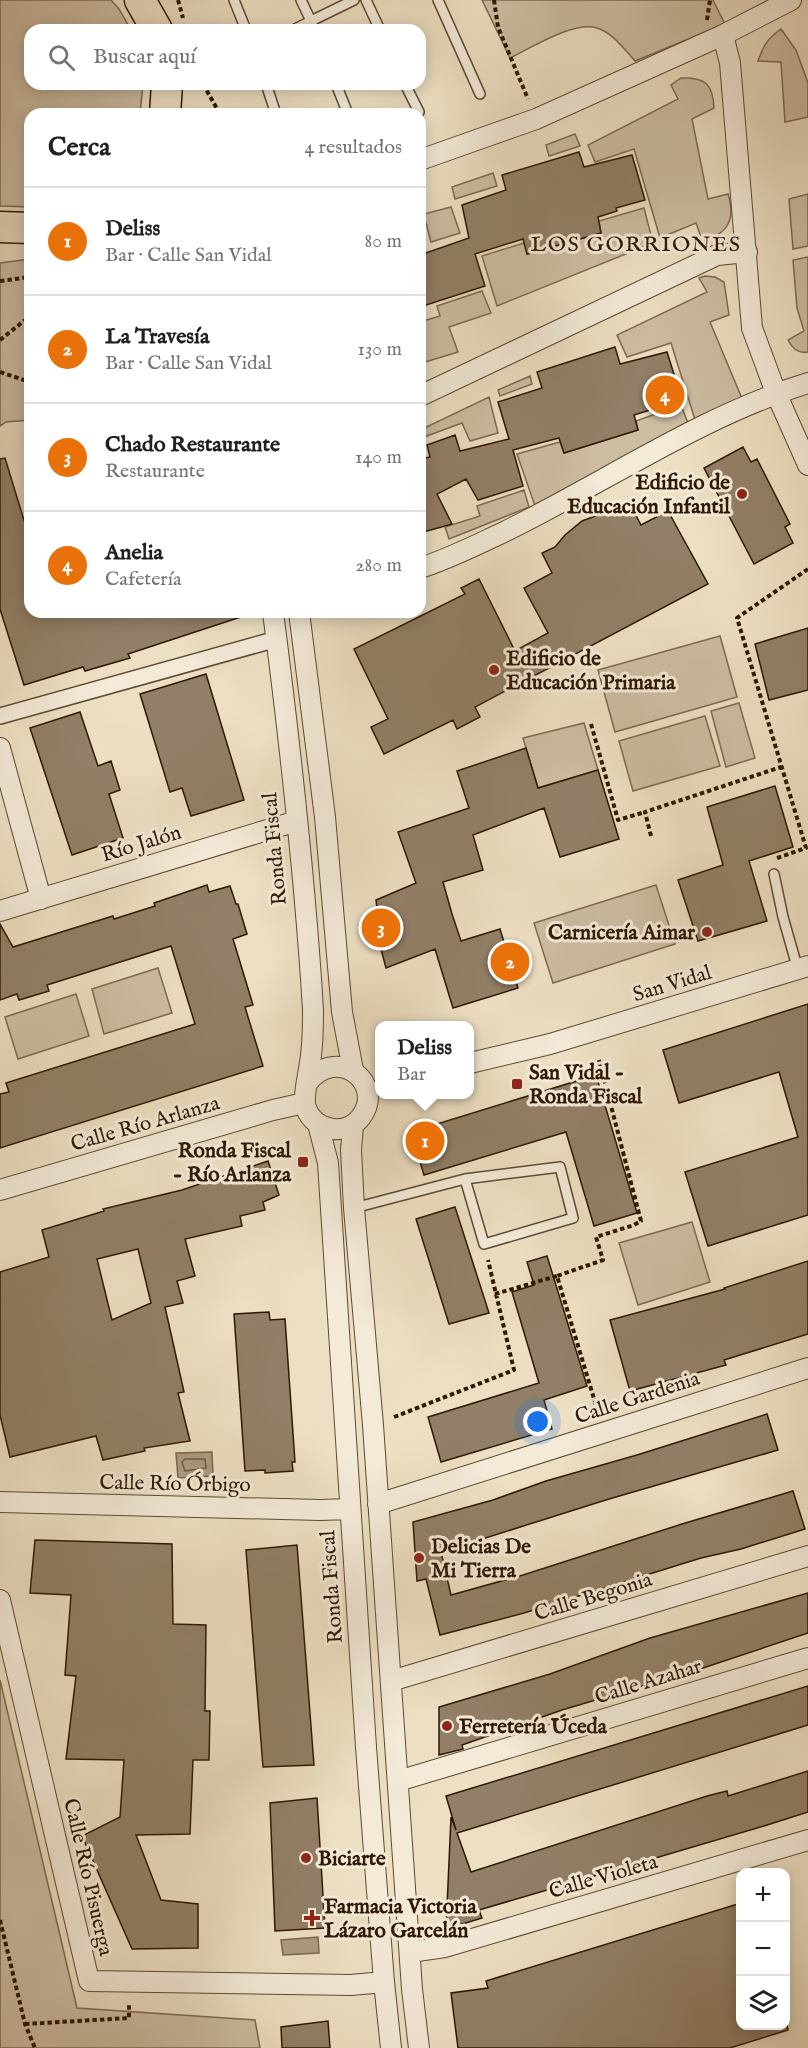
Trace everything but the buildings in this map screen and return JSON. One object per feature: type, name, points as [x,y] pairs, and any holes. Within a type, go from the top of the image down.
[{"type":"main road","points":[[140,0],[154,24]]},
{"type":"main road","points":[[165,108],[167,90]]},
{"type":"main road","points":[[0,227],[24,228]]},
{"type":"street","points":[[426,158],[536,119],[723,35],[791,0]]},
{"type":"street","points":[[723,35],[730,63],[753,328],[776,393],[808,465]]},
{"type":"street","points":[[426,393],[717,255],[747,252]]},
{"type":"street","points":[[426,566],[440,562],[530,519],[695,431],[776,393],[808,383]]},
{"type":"street","name":"Ronda Fiscal","points":[[274,618],[297,821],[313,1012],[312,1053],[304,1103],[311,1118],[318,1124],[328,1163],[349,1509],[384,1982],[392,2048]]},
{"type":"street","points":[[300,618],[325,817],[342,1012],[353,1070]]},
{"type":"street","points":[[0,716],[277,639]]},
{"type":"street","points":[[0,748],[41,899]]},
{"type":"street","name":"Río Jalón","points":[[0,911],[297,821]]},
{"type":"street","name":"San Vidal","points":[[474,1062],[550,1044],[803,968]]},
{"type":"street","points":[[308,1082],[323,1068],[333,1066],[353,1070],[373,1086],[361,1118],[352,1125],[332,1129],[318,1124]]},
{"type":"street","name":"Calle Río Arlanza","points":[[0,1190],[304,1103]]},
{"type":"street","points":[[352,1125],[354,1208],[373,1425],[418,2048]]},
{"type":"street","name":"Calle Gardenia","points":[[378,1504],[808,1368]]},
{"type":"street","name":"Calle Río Órbigo","points":[[0,1502],[349,1509]]},
{"type":"street","name":"Calle Begonia","points":[[391,1681],[808,1556]]},
{"type":"street","name":"Calle Río Pisuerga","points":[[0,1600],[89,1981],[351,1984],[384,1982]]},
{"type":"street","name":"Calle Azahar","points":[[398,1781],[808,1658]]},
{"type":"street","name":"Calle Violeta","points":[[410,1952],[445,1947],[808,1840]]},
{"type":"lane","points":[[234,0],[244,24]]},
{"type":"lane","points":[[302,0],[311,24]]},
{"type":"lane","points":[[315,24],[354,0]]},
{"type":"lane","points":[[366,0],[377,24]]},
{"type":"lane","points":[[438,0],[480,94]]},
{"type":"lane","points":[[268,90],[274,108]]},
{"type":"lane","points":[[338,90],[346,108]]},
{"type":"lane","points":[[408,90],[416,108]]},
{"type":"lane","points":[[774,874],[783,917],[803,968]]},
{"type":"lane","points":[[354,1208],[465,1179],[560,1167],[573,1218],[484,1244],[465,1179]]},
{"type":"path","points":[[494,0],[498,27],[536,119]]},
{"type":"path","points":[[206,90],[217,108]]},
{"type":"path","points":[[0,281],[24,279]]},
{"type":"path","points":[[0,340],[24,321]]},
{"type":"path","points":[[0,372],[24,380]]},
{"type":"path","points":[[776,858],[806,849],[737,618],[808,569]]},
{"type":"path","points":[[591,724],[618,820],[781,767]]},
{"type":"path","points":[[645,812],[651,836]]},
{"type":"path","points":[[495,1294],[603,1260],[596,1237],[641,1221],[599,1060]]},
{"type":"path","points":[[373,1425],[514,1370],[484,1244]]},
{"type":"path","points":[[557,1275],[599,1414]]},
{"type":"path","points":[[0,1920],[26,2024],[35,2048]]},
{"type":"path","points":[[26,2024],[129,2018],[129,1982]]},
{"type":"shaded area","points":[[0,0],[111,0],[128,24],[24,24],[24,90],[142,90],[141,108],[24,108],[24,207],[0,206]]},
{"type":"shaded area","points":[[482,0],[713,0],[725,24],[635,61],[608,33],[587,27],[564,32],[510,58]]},
{"type":"shaded area","points":[[781,29],[796,50],[808,83],[808,117],[785,122],[781,62],[758,61],[766,43]]},
{"type":"shaded area","points":[[681,78],[701,80],[706,83],[712,93],[714,108],[692,119],[708,199],[728,194],[730,203],[728,225],[718,234],[702,240],[696,223],[660,238],[634,149],[595,162],[588,145],[678,99],[671,85]]},
{"type":"shaded area","points":[[575,134],[580,146],[549,156],[546,145]]},
{"type":"shaded area","points":[[493,173],[497,186],[455,199],[452,187]]},
{"type":"shaded area","points":[[808,194],[808,246],[793,249],[789,199]]},
{"type":"shaded area","points":[[451,207],[460,233],[431,242],[426,213]]},
{"type":"shaded area","points":[[644,208],[653,243],[497,306],[482,256],[524,243],[528,254],[601,233],[599,221]]},
{"type":"shaded area","points":[[808,257],[808,352],[801,352],[791,346],[788,340],[804,331],[797,308],[793,260]]},
{"type":"shaded area","points":[[24,260],[24,420],[6,422],[0,426],[0,263]]},
{"type":"shaded area","points":[[715,277],[724,282],[729,315],[710,322],[743,401],[696,423],[671,343],[627,357],[617,335],[707,292],[699,278]]},
{"type":"shaded area","points":[[482,291],[491,313],[449,327],[458,352],[426,362],[426,320],[440,316],[437,306]]},
{"type":"shaded area","points":[[530,376],[532,384],[500,396],[498,390]]},
{"type":"shaded area","points":[[489,397],[498,433],[470,441],[462,423],[426,436],[426,427]]},
{"type":"shaded area","points":[[681,405],[689,426],[535,506],[517,454],[560,442],[564,453],[638,430],[636,421]]},
{"type":"shaded area","points":[[524,490],[529,507],[449,539],[445,527],[480,516],[477,506]]},
{"type":"shaded area","points":[[720,636],[737,697],[615,732],[598,670]]},
{"type":"shaded area","points":[[739,703],[755,758],[726,767],[711,711]]},
{"type":"shaded area","points":[[705,716],[720,766],[633,791],[619,741]]},
{"type":"shaded area","points":[[584,723],[598,770],[538,788],[523,738]]},
{"type":"shaded area","points":[[656,885],[675,944],[553,983],[534,923]]},
{"type":"shaded area","points":[[158,968],[172,1013],[104,1034],[92,989]]},
{"type":"shaded area","points":[[76,994],[89,1036],[18,1059],[5,1017]]},
{"type":"shaded area","points":[[692,1222],[710,1282],[638,1305],[619,1243]]},
{"type":"shaded area","points":[[0,1680],[77,2008],[255,2020],[260,2048],[0,2048]]},
{"type":"water","points":[[212,1452],[213,1476],[178,1478],[176,1453]]},
{"type":"water","points":[[318,1937],[319,1953],[283,1955],[281,1940]]},
{"type":"place","name":"Anelia","points":[[665,395]]},
{"type":"place","name":"Edificio de Educación Infantil","points":[[742,494]]},
{"type":"place","name":"Edificio de Educación Primaria","points":[[494,670]]},
{"type":"place","name":"Chado Restaurante","points":[[381,928]]},
{"type":"place","name":"Carnicería Aimar","points":[[707,932]]},
{"type":"place","name":"La Travesía","points":[[510,962]]},
{"type":"place","name":"San Vidal - Ronda Fiscal","points":[[517,1084]]},
{"type":"place","name":"Deliss","points":[[425,1141]]},
{"type":"place","name":"Ronda Fiscal - Río Arlanza","points":[[303,1162]]},
{"type":"place","name":"Delicias De Mi Tierra","points":[[419,1558]]},
{"type":"place","name":"Ferretería Úceda","points":[[447,1726]]},
{"type":"place","name":"Biciarte","points":[[306,1858]]},
{"type":"place","name":"Farmacia Victoria Lázaro Garcelán","points":[[312,1918]]},
{"type":"district","name":"LOS GORRIONES","points":[[636,243]]}]
